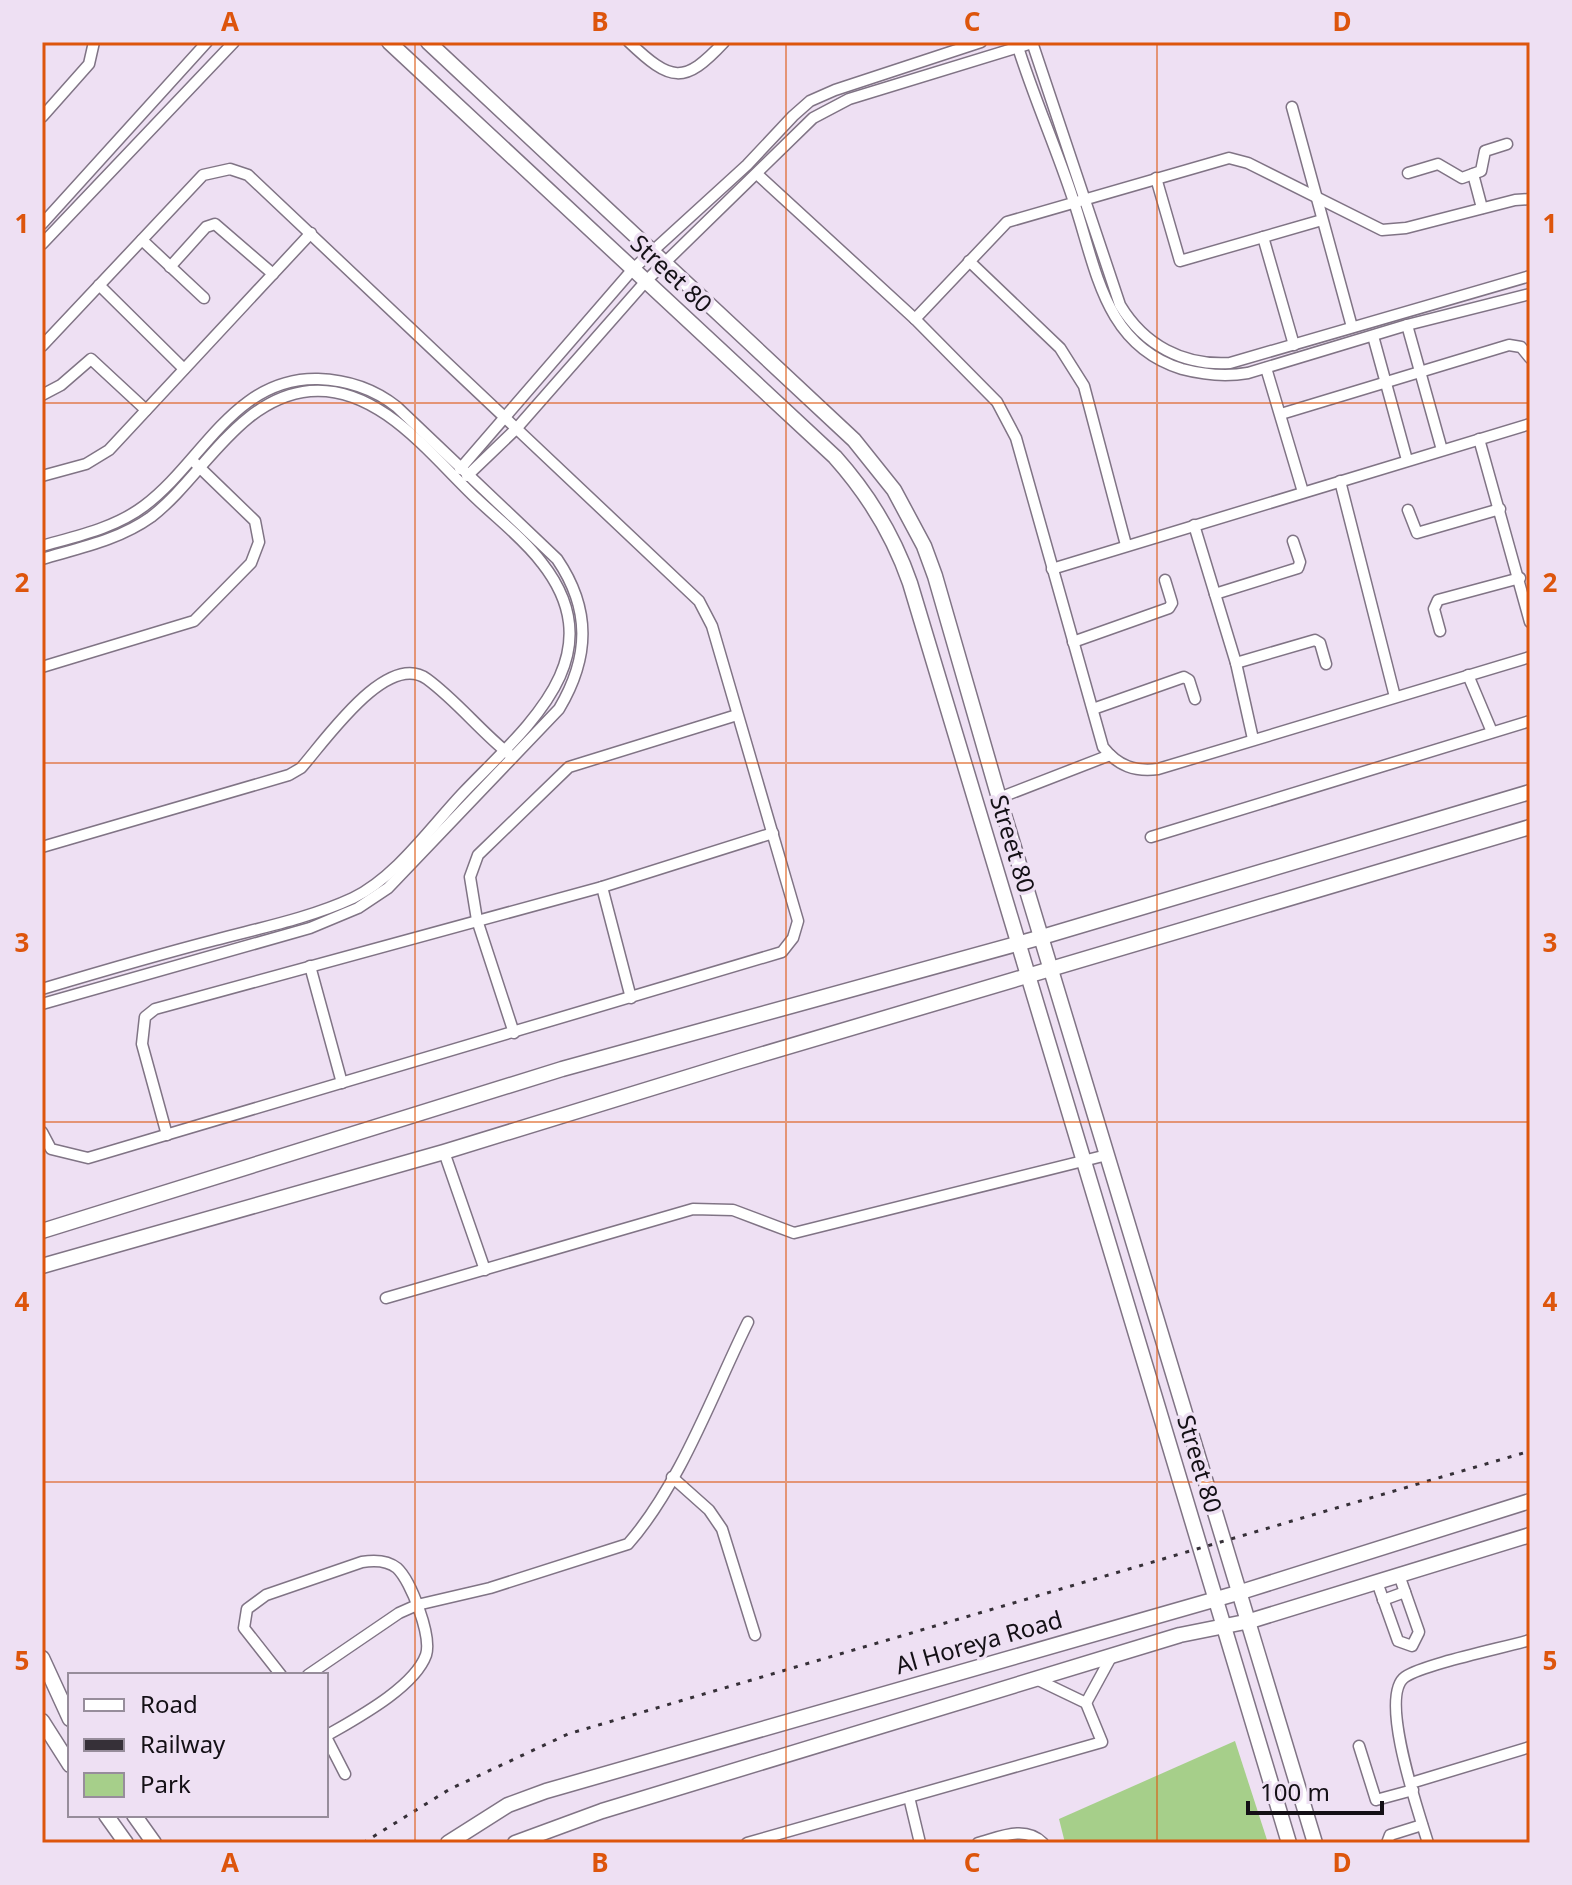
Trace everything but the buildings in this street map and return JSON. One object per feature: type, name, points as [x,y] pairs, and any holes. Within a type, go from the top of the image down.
[{"type":"street","points":[[42,117],[89,64],[94,42]]},
{"type":"street","points":[[42,224],[207,42]]},
{"type":"street","points":[[42,244],[234,42]]},
{"type":"street","name":"Street 80","points":[[389,42],[855,479],[887,528],[916,604],[1289,1843]]},
{"type":"street","name":"Street 80","points":[[428,42],[654,249],[876,464],[911,518],[941,598],[1315,1843]]},
{"type":"street","points":[[630,42],[657,69],[683,74],[695,70],[724,42]]},
{"type":"street","points":[[456,480],[633,269],[810,101],[981,42]]},
{"type":"street","points":[[466,469],[516,429],[646,281],[795,134],[829,108],[1032,42],[1079,198],[1101,292],[1129,338],[1170,365],[1228,377],[1407,325],[1530,294]]},
{"type":"street","points":[[1017,45],[1114,292],[1127,317],[1149,340],[1179,357],[1213,364],[1230,363],[1530,276]]},
{"type":"street","points":[[1292,107],[1352,327]]},
{"type":"street","points":[[1408,173],[1438,164],[1458,178],[1473,174],[1481,171],[1485,151],[1507,144]]},
{"type":"street","points":[[915,319],[1007,222],[1079,198],[1229,158],[1248,163],[1382,230],[1406,228],[1530,199]]},
{"type":"street","points":[[42,346],[196,181],[221,169],[248,175],[699,601],[712,626],[798,921],[789,947],[782,952],[88,1158],[51,1149],[42,1132]]},
{"type":"street","points":[[757,174],[915,319],[1006,413],[1016,438],[1103,747],[1120,764],[1145,771],[1530,657]]},
{"type":"street","points":[[1473,174],[1482,208]]},
{"type":"street","points":[[1156,178],[1180,261],[1322,220]]},
{"type":"street","points":[[170,267],[206,227],[215,224],[273,274]]},
{"type":"street","points":[[42,476],[102,456],[311,233]]},
{"type":"street","points":[[1263,237],[1294,345]]},
{"type":"street","points":[[142,240],[204,298]]},
{"type":"street","points":[[969,261],[1060,348],[1084,386],[1126,545]]},
{"type":"street","points":[[99,285],[184,369]]},
{"type":"street","points":[[1407,325],[1442,450]]},
{"type":"street","points":[[1373,336],[1407,460]]},
{"type":"street","points":[[1281,414],[1509,345],[1521,347],[1530,358]]},
{"type":"street","points":[[42,395],[61,385],[91,359],[146,410]]},
{"type":"street","points":[[1266,368],[1303,492]]},
{"type":"street","points":[[42,546],[129,516],[161,491],[253,397],[289,383],[335,379],[357,384],[385,398],[466,469],[557,559],[576,589],[582,638],[574,682],[559,709],[388,888],[358,908],[310,928],[42,1004]]},
{"type":"street","points":[[42,559],[133,528],[167,502],[249,418],[270,403],[295,394],[329,391],[376,408],[543,564],[565,600],[570,647],[552,695],[504,750],[385,874],[353,898],[275,924],[42,989]]},
{"type":"street","points":[[1052,569],[1530,424]]},
{"type":"street","points":[[1479,439],[1530,622]]},
{"type":"street","points":[[42,667],[194,621],[251,563],[259,542],[255,521],[190,459]]},
{"type":"street","points":[[1340,481],[1395,697]]},
{"type":"street","points":[[1408,510],[1417,533],[1500,509]]},
{"type":"street","points":[[1194,525],[1236,663],[1253,739]]},
{"type":"street","points":[[1215,594],[1298,568],[1300,562],[1293,541]]},
{"type":"street","points":[[1440,631],[1434,609],[1438,600],[1520,578]]},
{"type":"street","points":[[1073,642],[1169,608],[1172,603],[1165,580]]},
{"type":"street","points":[[916,604],[941,598]]},
{"type":"street","points":[[1236,663],[1315,640],[1320,643],[1326,664]]},
{"type":"street","points":[[42,847],[289,775],[301,768],[377,684],[400,673],[425,677],[514,758]]},
{"type":"street","points":[[1468,675],[1492,732]]},
{"type":"street","points":[[1093,709],[1184,677],[1189,680],[1195,699]]},
{"type":"street","points":[[514,1033],[477,920],[470,877],[478,855],[559,774],[581,760],[737,715]]},
{"type":"street","points":[[1151,837],[1530,721]]},
{"type":"street","points":[[999,798],[1110,755]]},
{"type":"street","points":[[42,1231],[562,1069],[1042,937],[1530,792]]},
{"type":"street","points":[[42,1266],[444,1152],[1530,827]]},
{"type":"street","points":[[167,1135],[142,1044],[145,1017],[183,999],[602,887],[773,833]]},
{"type":"street","points":[[602,887],[631,998]]},
{"type":"street","points":[[310,966],[342,1083]]},
{"type":"street","points":[[444,1152],[485,1270]]},
{"type":"street","points":[[386,1298],[693,1209],[733,1210],[794,1233],[1107,1155]]},
{"type":"street","points":[[1108,1236],[1131,1230]]},
{"type":"street","points":[[311,1673],[399,1613],[417,1605],[490,1588],[628,1544],[642,1528],[672,1477],[748,1322]]},
{"type":"street","points":[[672,1477],[709,1510],[722,1529],[755,1635]]},
{"type":"street","name":"Al Horeya Road","points":[[448,1843],[508,1805],[546,1791],[1241,1592],[1530,1501]]},
{"type":"street","name":"Al Horeya Road","points":[[515,1843],[602,1811],[1110,1659],[1180,1635],[1250,1621],[1530,1535]]},
{"type":"street","points":[[279,1673],[244,1628],[247,1609],[266,1595],[377,1560],[397,1569],[417,1605],[427,1646],[420,1664],[374,1708],[328,1736]]},
{"type":"street","points":[[1377,1582],[1398,1641],[1412,1646],[1419,1632],[1399,1575]]},
{"type":"street","points":[[1383,1600],[1405,1592]]},
{"type":"street","points":[[1428,1843],[1394,1710],[1394,1694],[1406,1677],[1530,1640]]},
{"type":"street","points":[[42,1658],[68,1715]]},
{"type":"street","points":[[1086,1703],[1110,1659]]},
{"type":"street","points":[[747,1843],[1102,1742],[1086,1703],[1036,1679]]},
{"type":"street","points":[[42,1721],[68,1762]]},
{"type":"street","points":[[328,1741],[345,1774]]},
{"type":"street","points":[[1359,1746],[1376,1800],[1530,1747]]},
{"type":"street","points":[[909,1797],[920,1843]]},
{"type":"street","points":[[111,1817],[126,1843]]},
{"type":"street","points":[[135,1817],[154,1843]]},
{"type":"street","points":[[1387,1843],[1390,1835],[1422,1825]]},
{"type":"street","points":[[978,1843],[1019,1833],[1039,1840]]},
{"type":"green space","points":[[1235,1741],[1268,1843],[1065,1843],[1059,1819]]},
{"type":"railway","points":[[363,1843],[450,1789],[568,1734],[1530,1451]]}]
